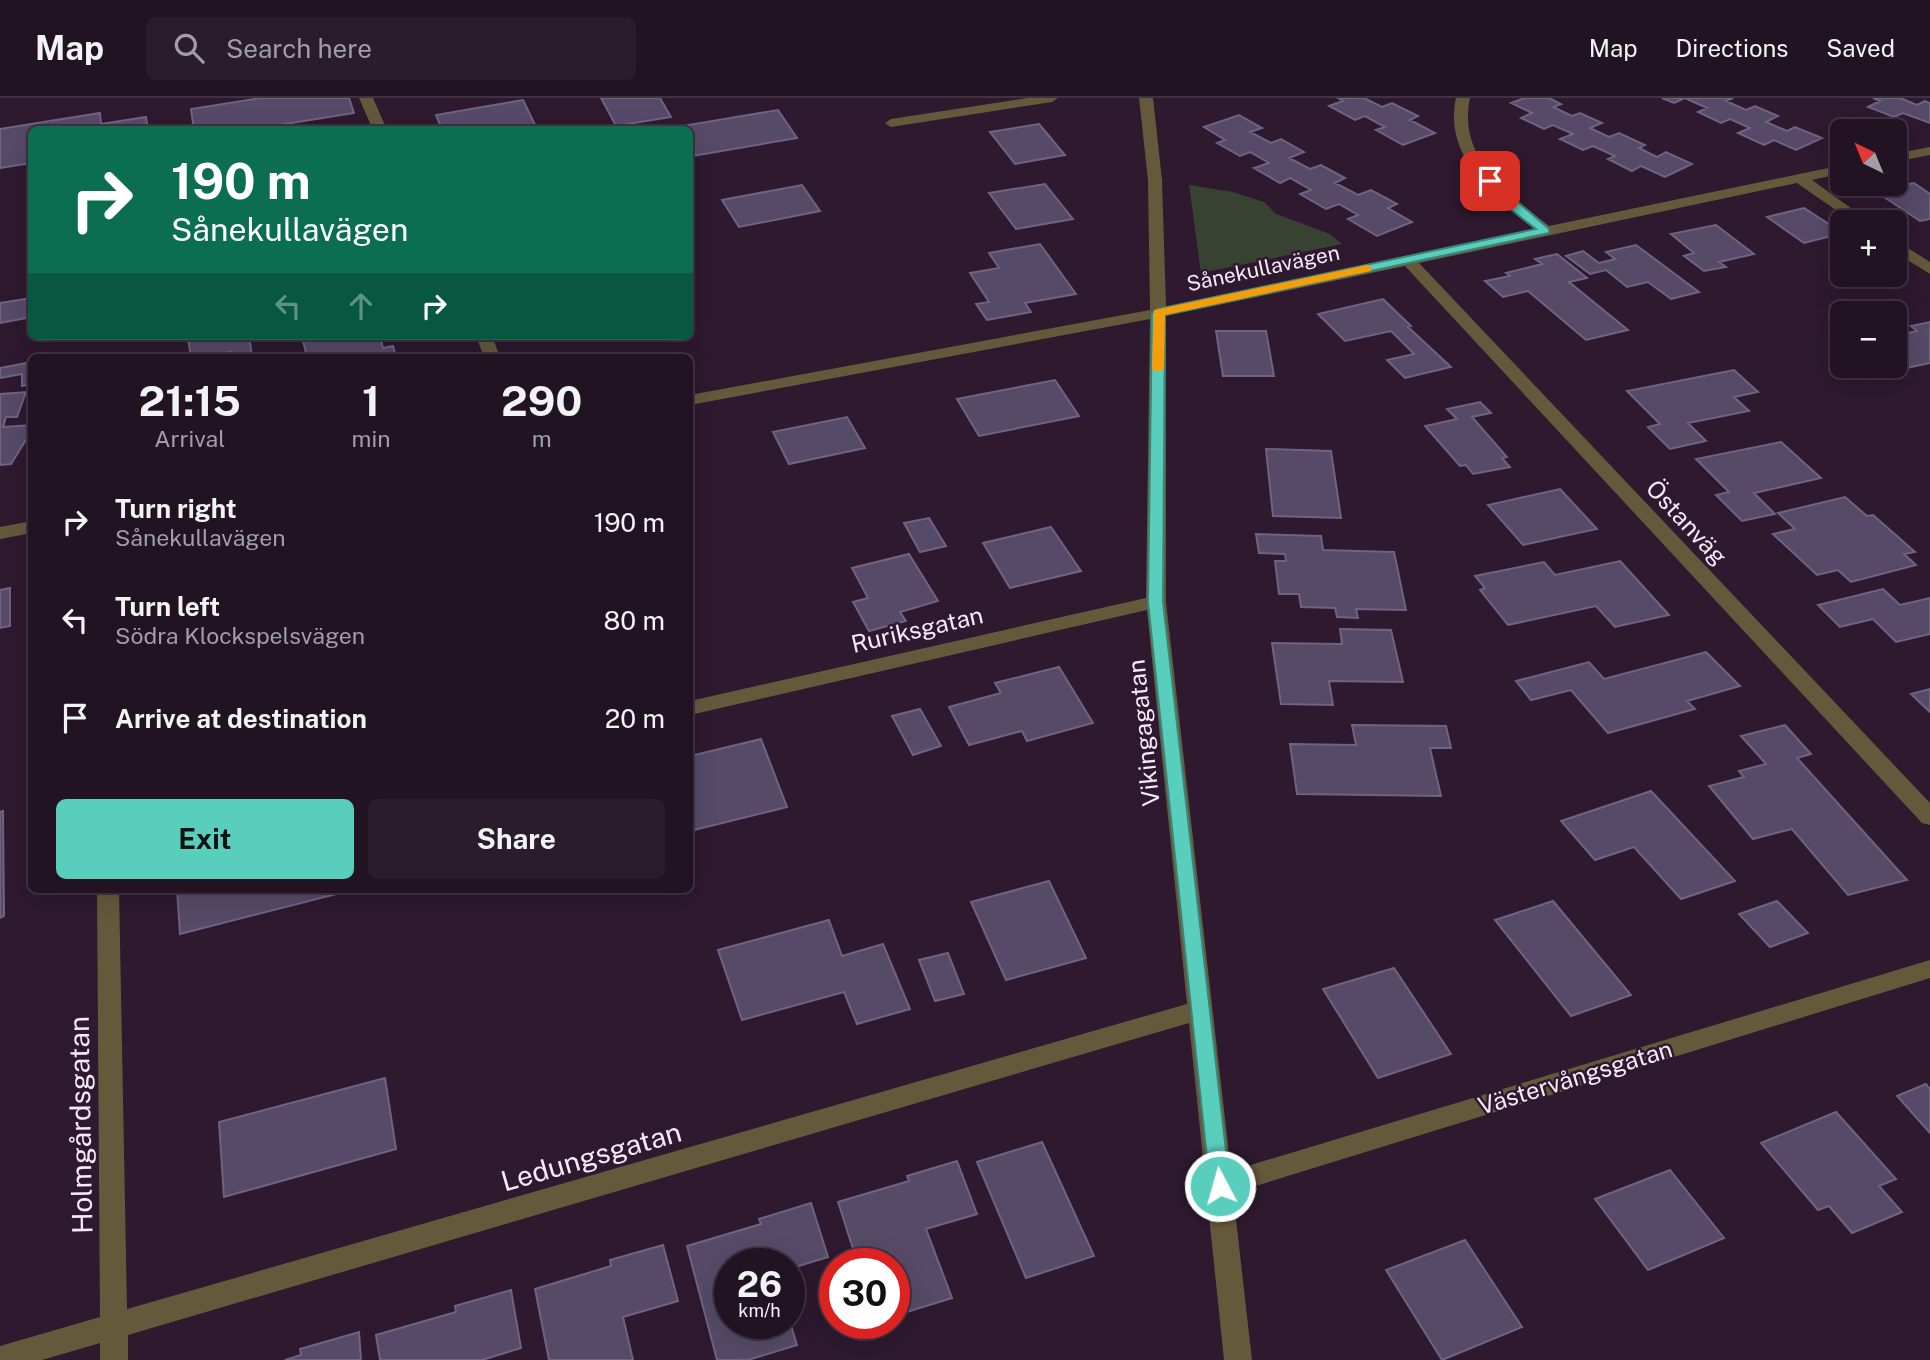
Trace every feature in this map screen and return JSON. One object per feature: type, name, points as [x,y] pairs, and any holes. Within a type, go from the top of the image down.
[{"type":"street","points":[[366,98],[378,126]]},
{"type":"street","name":"Vikingagatan","points":[[1146,98],[1155,180],[1158,313],[1156,602],[1238,1360]]},
{"type":"street","points":[[1463,98],[1458,126],[1474,163],[1505,200],[1545,231]]},
{"type":"street","points":[[1908,155],[1930,151]]},
{"type":"street","name":"Sånekullavägen","points":[[693,399],[1158,313],[1830,172]]},
{"type":"street","points":[[1800,178],[1846,210]]},
{"type":"street","points":[[1907,253],[1930,269]]},
{"type":"street","name":"Östanväg","points":[[1408,260],[1930,817]]},
{"type":"street","points":[[0,533],[28,528]]},
{"type":"street","name":"Ruriksgatan","points":[[693,707],[1156,602]]},
{"type":"street","name":"Holmgårdsgatan","points":[[108,893],[114,1360]]},
{"type":"street","name":"Västervångsgatan","points":[[1220,1186],[1930,969]]},
{"type":"street","name":"Ledungsgatan","points":[[0,1359],[1199,1010]]},
{"type":"lane","points":[[891,123],[1052,98]]},
{"type":"green space","points":[[1189,185],[1233,192],[1264,202],[1276,214],[1330,234],[1342,244],[1201,273]]},
{"type":"building","points":[[261,98],[349,98],[354,113],[272,126],[193,126],[191,109]]},
{"type":"building","points":[[601,98],[660,98],[671,117],[616,126]]},
{"type":"building","points":[[1338,98],[1364,98],[1382,107],[1392,103],[1418,116],[1410,120],[1435,133],[1403,145],[1376,130],[1385,127],[1365,116],[1355,120],[1329,106],[1343,101]]},
{"type":"building","points":[[1525,98],[1549,98],[1561,104],[1553,107],[1572,116],[1580,113],[1602,123],[1590,128],[1609,137],[1619,133],[1645,145],[1639,148],[1657,157],[1666,152],[1692,164],[1665,177],[1641,166],[1632,171],[1608,159],[1615,156],[1593,146],[1583,150],[1560,139],[1573,134],[1553,125],[1544,129],[1521,118],[1532,113],[1511,103]]},
{"type":"building","points":[[1662,98],[1685,98],[1674,103]]},
{"type":"building","points":[[1685,98],[1733,98],[1726,101],[1746,110],[1755,106],[1778,116],[1766,122],[1787,131],[1795,127],[1822,138],[1796,150],[1774,140],[1764,145],[1738,133],[1750,128],[1730,119],[1721,123],[1698,112],[1707,108]]},
{"type":"building","points":[[1873,98],[1900,98],[1917,105],[1925,101],[1930,103],[1930,123],[1903,113],[1894,117],[1868,107],[1880,101]]},
{"type":"building","points":[[523,100],[536,126],[441,126],[436,115]]},
{"type":"building","points":[[778,110],[797,138],[693,156],[693,126],[683,126]]},
{"type":"building","points":[[100,113],[101,124],[146,117],[147,126],[28,126],[28,164],[0,168],[0,129]]},
{"type":"building","points":[[1239,115],[1262,128],[1250,132],[1271,143],[1281,139],[1304,152],[1289,158],[1310,169],[1321,165],[1345,178],[1335,183],[1358,195],[1371,190],[1397,204],[1388,208],[1412,222],[1377,236],[1348,219],[1358,215],[1339,204],[1326,209],[1300,194],[1311,190],[1290,178],[1280,183],[1254,168],[1269,163],[1250,152],[1240,156],[1217,143],[1225,140],[1204,127]]},
{"type":"building","points":[[1039,124],[1065,155],[1015,164],[990,132]]},
{"type":"building","points":[[1914,183],[1930,194],[1930,219],[1920,221],[1882,196],[1908,196],[1908,184]]},
{"type":"building","points":[[1045,184],[1073,219],[1016,229],[989,193]]},
{"type":"building","points":[[802,185],[820,211],[739,227],[722,200]]},
{"type":"building","points":[[1804,208],[1830,225],[1830,236],[1804,243],[1767,217]]},
{"type":"building","points":[[1716,225],[1754,254],[1719,262],[1726,267],[1704,271],[1684,256],[1694,253],[1671,234]]},
{"type":"building","points":[[1040,244],[1076,294],[1025,303],[1031,312],[987,320],[976,304],[989,302],[970,273],[999,268],[989,253]]},
{"type":"building","points":[[1636,245],[1699,292],[1671,299],[1648,282],[1627,287],[1606,270],[1590,274],[1566,256],[1583,251],[1599,263],[1615,259],[1606,252]]},
{"type":"building","points":[[1557,254],[1587,278],[1569,282],[1628,330],[1586,340],[1528,291],[1503,297],[1485,281],[1510,276],[1506,273],[1542,264],[1535,259]]},
{"type":"building","points":[[28,299],[28,318],[0,323],[0,303]]},
{"type":"building","points":[[1383,299],[1411,326],[1408,327],[1451,367],[1405,378],[1387,360],[1414,354],[1391,331],[1345,341],[1318,314]]},
{"type":"building","points":[[1930,322],[1930,363],[1907,368],[1907,333],[1917,331],[1911,326]]},
{"type":"building","points":[[1216,331],[1266,331],[1274,376],[1223,376]]},
{"type":"building","points":[[188,340],[250,340],[252,354],[231,352],[190,354]]},
{"type":"building","points":[[303,340],[381,340],[383,348],[393,346],[395,354],[306,354]]},
{"type":"building","points":[[28,363],[28,385],[22,386],[22,374],[0,378],[0,368]]},
{"type":"building","points":[[1734,370],[1758,392],[1734,397],[1749,411],[1688,423],[1706,441],[1670,449],[1648,427],[1660,424],[1627,391]]},
{"type":"building","points":[[1055,380],[1079,416],[979,436],[957,399]]},
{"type":"building","points":[[26,392],[17,417],[6,417],[3,427],[28,425],[28,436],[11,464],[0,465],[0,394]]},
{"type":"building","points":[[1480,402],[1491,413],[1472,417],[1507,457],[1502,458],[1510,467],[1473,474],[1466,465],[1460,466],[1425,426],[1457,419],[1447,409]]},
{"type":"building","points":[[847,417],[865,448],[789,464],[773,432]]},
{"type":"building","points":[[1781,442],[1821,478],[1754,493],[1775,514],[1742,521],[1716,495],[1729,492],[1696,459]]},
{"type":"building","points":[[1266,449],[1331,451],[1341,518],[1273,516]]},
{"type":"building","points":[[1560,489],[1597,529],[1523,545],[1488,505]]},
{"type":"building","points":[[1845,497],[1867,516],[1873,515],[1915,552],[1904,554],[1916,565],[1851,582],[1838,570],[1817,575],[1773,534],[1795,529],[1778,513]]},
{"type":"building","points":[[929,518],[946,546],[920,552],[904,523]]},
{"type":"building","points":[[1051,527],[1081,571],[1010,588],[983,543]]},
{"type":"building","points":[[1256,534],[1321,536],[1323,550],[1394,552],[1406,610],[1356,609],[1358,618],[1337,617],[1335,608],[1301,607],[1299,594],[1279,594],[1275,561],[1286,561],[1285,554],[1259,553]]},
{"type":"building","points":[[909,554],[938,601],[900,612],[906,621],[869,631],[853,602],[868,598],[852,568]]},
{"type":"building","points":[[1620,561],[1669,615],[1615,627],[1596,606],[1508,625],[1480,590],[1485,588],[1475,576],[1544,562],[1555,575]]},
{"type":"building","points":[[10,588],[10,626],[0,628],[0,590]]},
{"type":"building","points":[[1883,589],[1900,605],[1930,598],[1930,634],[1896,642],[1873,619],[1840,627],[1818,605]]},
{"type":"building","points":[[1340,629],[1391,630],[1403,682],[1329,681],[1333,705],[1281,704],[1272,643],[1342,644]]},
{"type":"building","points":[[1706,652],[1740,686],[1687,701],[1695,709],[1608,733],[1571,690],[1531,700],[1516,681],[1589,662],[1604,679]]},
{"type":"building","points":[[1059,667],[1093,723],[1027,741],[1022,731],[969,745],[949,707],[1001,693],[995,683]]},
{"type":"building","points":[[1930,689],[1930,712],[1911,694]]},
{"type":"building","points":[[920,709],[941,746],[913,755],[892,716]]},
{"type":"building","points":[[1352,725],[1446,726],[1451,748],[1430,748],[1441,796],[1297,794],[1290,744],[1356,745]]},
{"type":"building","points":[[1785,725],[1811,754],[1797,758],[1907,880],[1848,895],[1792,829],[1753,839],[1709,786],[1744,777],[1739,771],[1766,764],[1741,736]]},
{"type":"building","points":[[761,739],[787,807],[693,830],[693,755]]},
{"type":"building","points":[[1651,791],[1735,881],[1681,899],[1634,847],[1595,860],[1561,821]]},
{"type":"building","points":[[3,811],[4,916],[0,918],[0,812]]},
{"type":"building","points":[[1049,881],[1086,958],[1006,980],[971,902]]},
{"type":"building","points":[[177,893],[340,893],[180,934]]},
{"type":"building","points":[[1553,901],[1631,995],[1571,1016],[1495,920]]},
{"type":"building","points":[[1777,901],[1808,933],[1770,947],[1739,914]]},
{"type":"building","points":[[829,920],[842,956],[883,944],[910,1009],[857,1024],[844,992],[742,1020],[718,950]]},
{"type":"building","points":[[948,953],[964,994],[935,1001],[919,960]]},
{"type":"building","points":[[1394,968],[1451,1054],[1378,1078],[1323,989]]},
{"type":"building","points":[[385,1078],[396,1149],[224,1197],[219,1122]]},
{"type":"building","points":[[1926,1084],[1930,1089],[1930,1133],[1897,1096]]},
{"type":"building","points":[[1836,1112],[1896,1179],[1879,1186],[1902,1212],[1852,1233],[1829,1206],[1818,1210],[1761,1143]]},
{"type":"building","points":[[1042,1142],[1094,1256],[1026,1278],[977,1162]]},
{"type":"building","points":[[957,1161],[977,1214],[926,1229],[952,1298],[910,1311],[910,1248],[853,1248],[838,1202],[909,1181],[907,1176]]},
{"type":"building","points":[[1670,1170],[1724,1238],[1648,1270],[1595,1199]]},
{"type":"building","points":[[811,1203],[825,1248],[819,1248],[819,1260],[805,1264],[805,1248],[714,1248],[714,1339],[795,1339],[797,1345],[748,1360],[717,1360],[687,1246],[761,1224],[759,1219]]},
{"type":"building","points":[[1465,1240],[1522,1327],[1442,1360],[1386,1270]]},
{"type":"building","points":[[663,1245],[678,1301],[623,1317],[633,1360],[549,1360],[535,1289],[611,1266],[610,1260]]},
{"type":"building","points":[[511,1290],[521,1348],[482,1360],[380,1360],[376,1335],[456,1312],[455,1306]]},
{"type":"building","points":[[359,1332],[361,1360],[285,1360],[301,1355],[300,1349]]},
{"type":"slow traffic","points":[[1158,369],[1158,313],[1367,269]]},
{"type":"route","points":[[1220,1186],[1156,602],[1158,313],[1545,231],[1505,200],[1490,181]]}]
